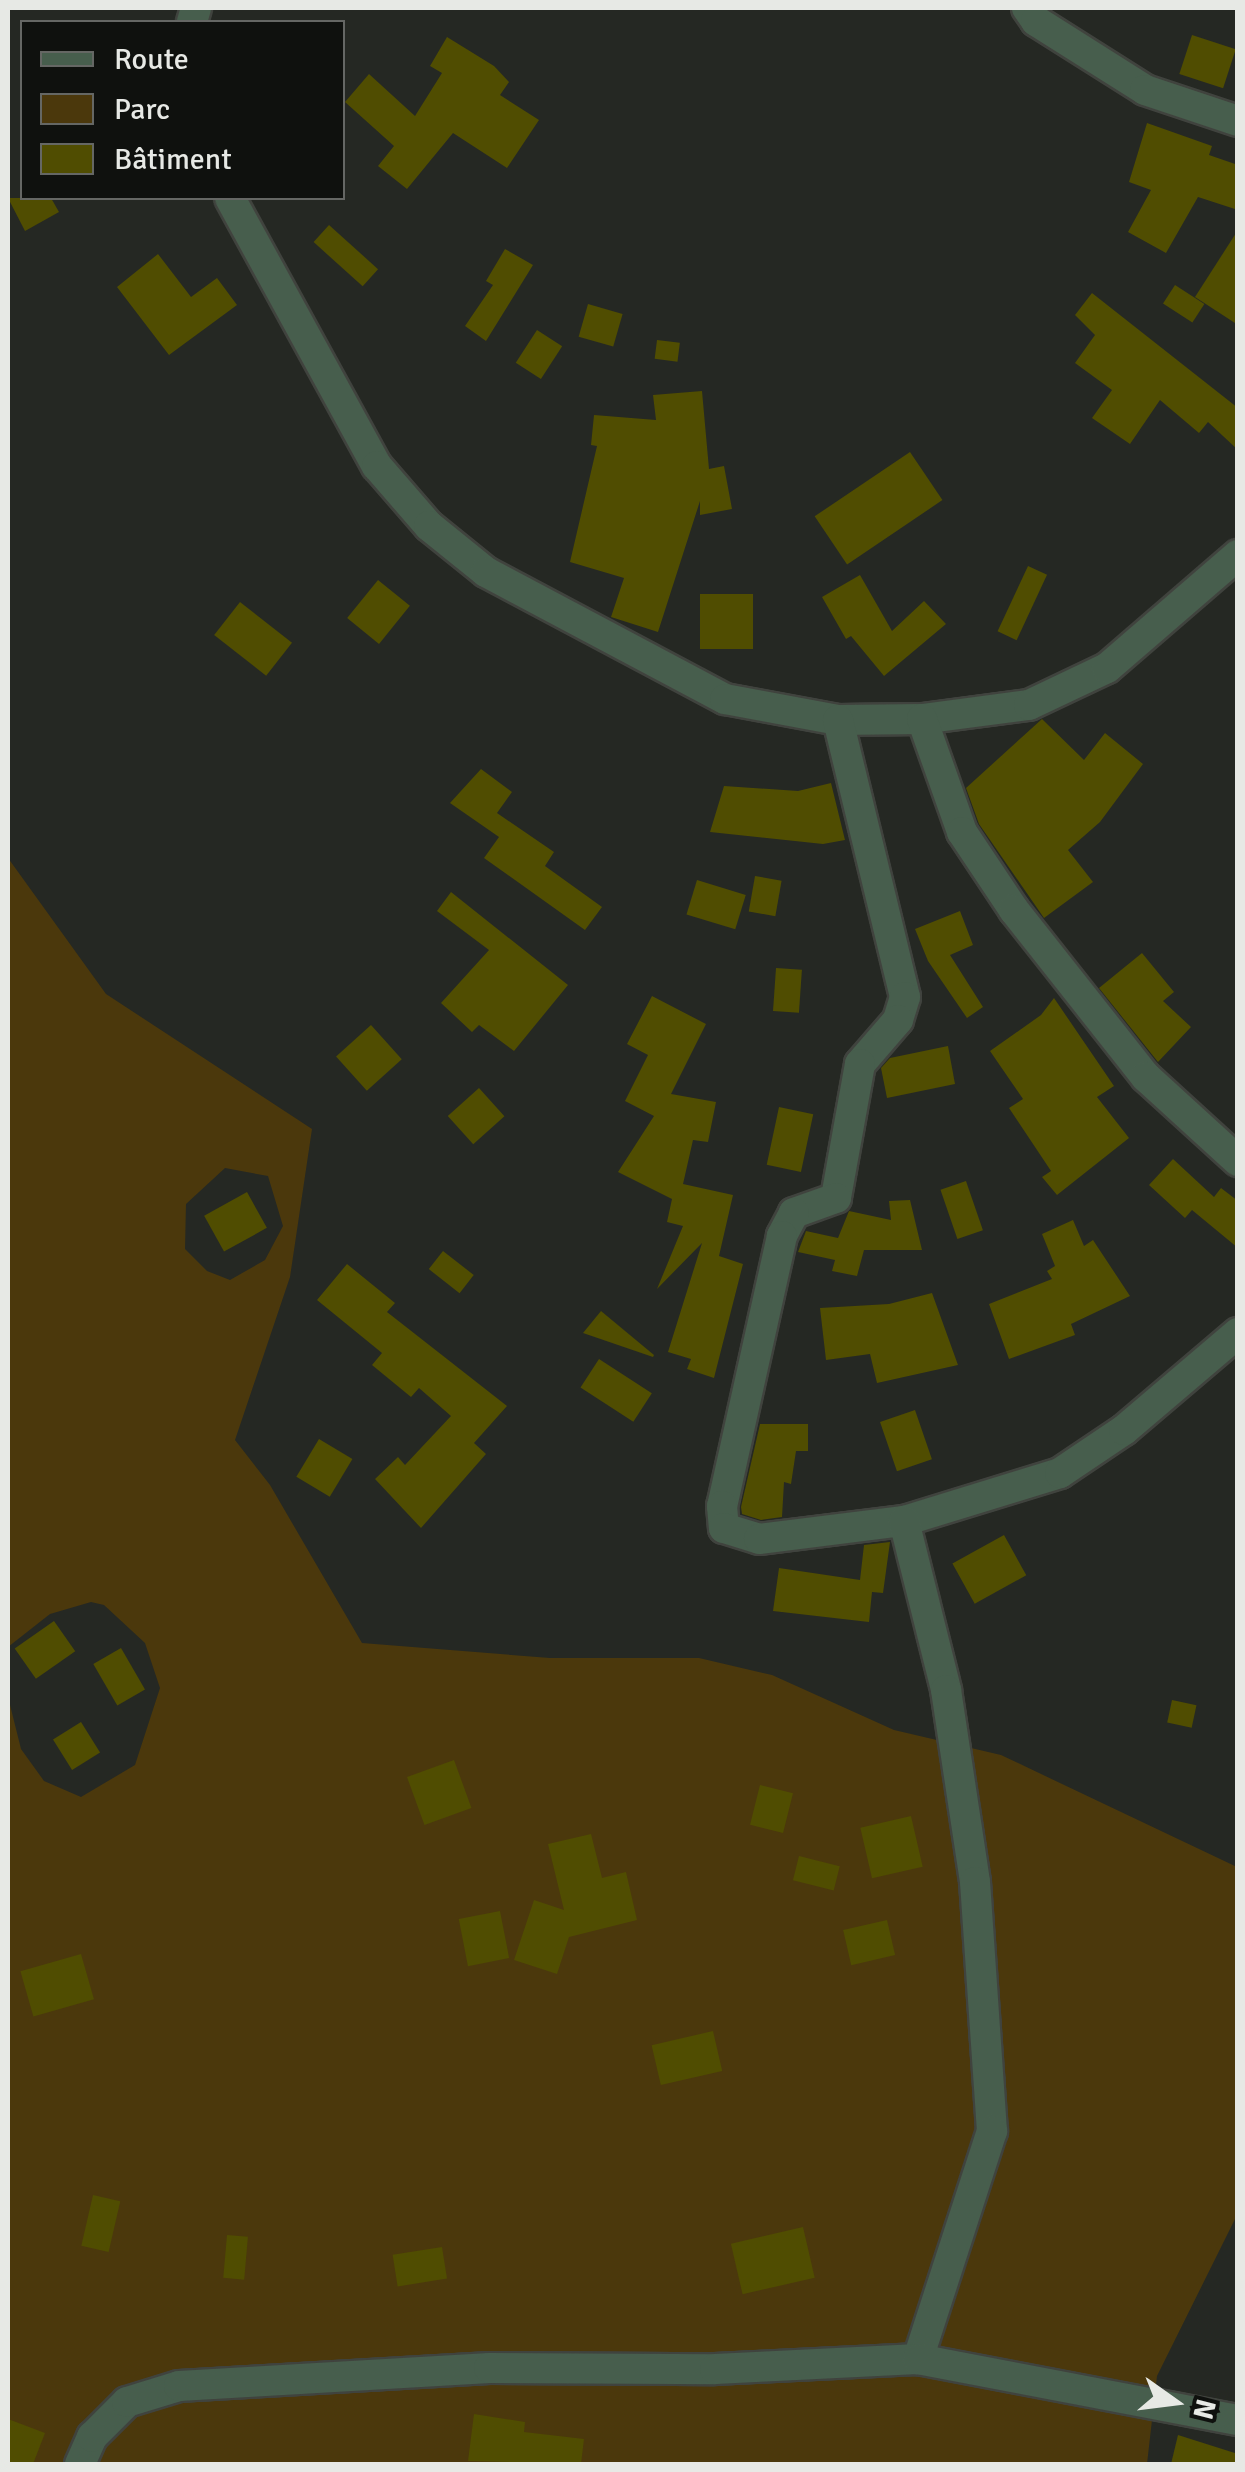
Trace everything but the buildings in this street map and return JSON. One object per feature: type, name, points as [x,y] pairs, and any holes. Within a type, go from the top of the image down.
[{"type":"street","points":[[1028,8],[1036,21],[1145,90],[1238,121]]},
{"type":"street","points":[[231,200],[377,466],[459,555],[726,700],[838,720],[922,719],[1029,704],[1106,668],[1238,555]]},
{"type":"street","points":[[922,719],[962,832],[1014,910],[1146,1077],[1238,1162]]},
{"type":"street","points":[[838,720],[860,789],[906,997],[898,1020],[860,1064],[836,1198],[794,1213],[782,1236],[721,1518],[727,1532],[759,1539],[904,1521],[1060,1473],[1124,1430],[1238,1333]]},
{"type":"street","points":[[904,1521],[946,1690],[972,1863],[992,2131],[918,2359]]},
{"type":"street","points":[[80,2464],[92,2437],[127,2402],[179,2386],[489,2368],[715,2369],[918,2359],[1238,2420]]},
{"type":"green space","points":[[8,858],[106,994],[312,1129],[290,1277],[235,1440],[270,1485],[362,1643],[550,1658],[699,1658],[772,1675],[894,1730],[1001,1755],[1237,1867],[1237,2215],[1157,2376],[1147,2464],[8,2464],[8,1697],[21,1749],[44,1781],[81,1797],[135,1765],[160,1688],[145,1643],[104,1605],[91,1602],[50,1614],[8,1647]],"holes":[[[225,1168],[268,1176],[283,1226],[265,1260],[230,1280],[207,1271],[185,1249],[186,1204]]]}]
